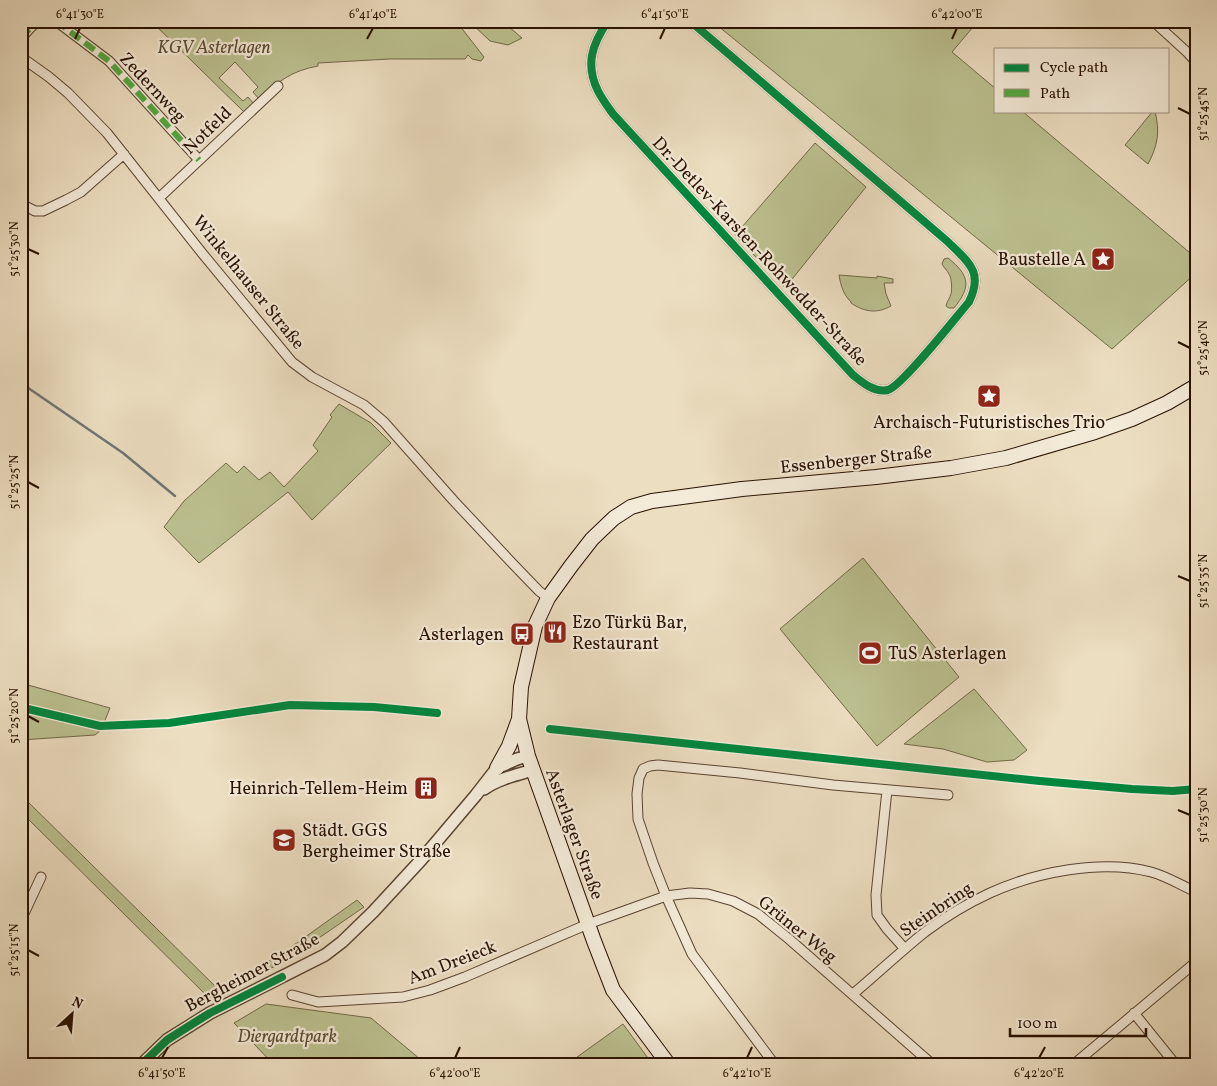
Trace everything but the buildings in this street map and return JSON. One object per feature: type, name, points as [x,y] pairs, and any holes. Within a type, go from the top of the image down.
[{"type":"main road","name":"Essenberger Straße","points":[[548,598],[592,539],[614,518],[631,507],[652,501],[690,496],[952,468],[1006,458],[1132,419],[1167,403],[1196,386]]},
{"type":"main road","name":"Asterlager Straße","points":[[548,598],[535,626],[521,687],[519,719],[528,756],[602,965],[613,990],[668,1065]]},
{"type":"main road","points":[[496,768],[509,746],[519,719]]},
{"type":"street","points":[[21,38],[37,21]]},
{"type":"street","name":"Zedernweg","points":[[56,21],[109,62],[199,160]]},
{"type":"street","name":"Dr.-Detlev-Karsten-Rohwedder-Straße","points":[[608,21],[599,34],[591,61],[592,73],[598,91],[613,114],[853,375],[867,386],[877,390],[888,390],[905,377],[969,302],[976,282],[974,272],[968,262],[947,242],[690,21]]},
{"type":"street","points":[[1152,21],[1196,62]]},
{"type":"street","name":"Winkelhauser Straße","points":[[21,57],[68,93],[107,133],[292,362],[312,377],[364,405],[384,422],[453,500],[539,591],[548,598]]},
{"type":"street","name":"Notfeld","points":[[159,198],[278,86]]},
{"type":"street","points":[[21,204],[35,211],[43,211],[66,200],[80,192],[124,154]]},
{"type":"street","points":[[496,768],[528,756]]},
{"type":"street","points":[[775,1065],[692,954],[666,896],[638,819],[637,794],[639,778],[643,769],[658,765],[833,785],[948,795]]},
{"type":"street","name":"Bergheimer Straße","points":[[141,1065],[167,1040],[210,1013],[325,955],[342,942],[373,912],[421,860],[476,795],[496,768]]},
{"type":"street","name":"Bergheimer Straße","points":[[476,795],[490,784],[532,770]]},
{"type":"street","points":[[887,790],[876,895],[877,915],[905,949]]},
{"type":"street","name":"Steinbring","points":[[853,994],[926,932],[967,905],[991,892],[1015,883],[1083,869],[1103,867],[1130,868],[1152,872],[1196,892]]},
{"type":"street","points":[[21,920],[41,877]]},
{"type":"street","name":"Grüner Weg","points":[[588,924],[666,896],[690,893],[708,894],[733,901],[758,914],[933,1065]]},
{"type":"street","name":"Am Dreieck","points":[[292,995],[318,1002],[403,998],[465,977],[588,924]]},
{"type":"street","points":[[1073,1065],[1196,962]]},
{"type":"street","points":[[1134,1013],[1176,1065]]},
{"type":"green space","name":"KGV Asterlagen","points":[[151,21],[456,21],[484,57],[481,61],[472,59],[468,55],[465,59],[389,59],[318,63],[318,66],[300,71],[286,78],[259,99],[253,92],[258,87],[235,62],[219,78],[243,101],[248,97],[254,104],[244,112]]},
{"type":"green space","points":[[465,21],[502,21],[522,38],[508,45],[490,41],[471,23]]},
{"type":"green space","points":[[712,21],[978,21],[952,52],[994,87],[994,112],[1023,112],[1196,258],[1196,273],[1112,349]]},
{"type":"green space","points":[[1152,112],[1155,112],[1158,132],[1154,151],[1148,164],[1125,145]]},
{"type":"green space","points":[[815,143],[866,187],[785,288],[735,235]]},
{"type":"green space","points":[[948,258],[964,275],[966,281],[964,293],[954,308],[946,306],[951,294],[952,284],[950,276],[942,264],[944,259]]},
{"type":"green space","points":[[839,275],[877,278],[877,276],[893,279],[893,283],[884,283],[891,306],[886,309],[871,311],[856,306],[851,303],[844,293]]},
{"type":"green space","points":[[339,404],[371,423],[391,443],[312,520],[288,492],[199,563],[164,527],[184,501],[226,463],[237,473],[244,466],[259,480],[270,472],[284,487],[318,451],[313,445],[332,417],[330,415]]},
{"type":"green space","name":"TuS Asterlagen","points":[[863,558],[959,677],[877,746],[780,629]]},
{"type":"green space","points":[[21,683],[110,708],[101,730],[95,735],[21,740]]},
{"type":"green space","points":[[974,689],[1027,750],[1014,760],[987,762],[943,749],[904,744]]},
{"type":"green space","points":[[21,795],[218,989],[280,955],[357,900],[364,907],[284,962],[209,998],[21,812]]},
{"type":"green space","name":"Diergardtpark","points":[[266,1004],[371,1018],[427,1065],[274,1065],[234,1023]]},
{"type":"green space","points":[[623,1024],[653,1065],[566,1065]]},
{"type":"waterway","points":[[21,383],[123,453],[175,496]]},
{"type":"marked path","points":[[21,38],[37,21]]},
{"type":"marked path","points":[[56,21],[109,61],[199,160]]},
{"type":"cycle path","points":[[608,21],[594,46],[591,63],[598,91],[613,114],[853,375],[864,384],[873,388],[883,391],[888,390],[905,377],[969,302],[975,282],[972,268],[947,241],[690,21]]},
{"type":"cycle path","points":[[21,706],[100,726],[169,723],[290,705],[374,707],[437,713]]},
{"type":"cycle path","points":[[550,729],[1040,781],[1132,789],[1173,791],[1196,789]]},
{"type":"cycle path","points":[[141,1065],[167,1040],[197,1021],[282,977]]},
{"type":"place","name":"Baustelle A","points":[[1103,259]]},
{"type":"place","name":"Archaisch-Futuristisches Trio","points":[[989,396]]},
{"type":"place","name":"Ezo Türkü Bar, Restaurant","points":[[555,632]]},
{"type":"place","name":"Asterlagen","points":[[522,634]]},
{"type":"place","name":"TuS Asterlagen","points":[[870,653]]},
{"type":"place","name":"Heinrich-Tellem-Heim","points":[[426,788]]},
{"type":"place","name":"Städt. GGS Bergheimer Straße","points":[[284,840]]}]
